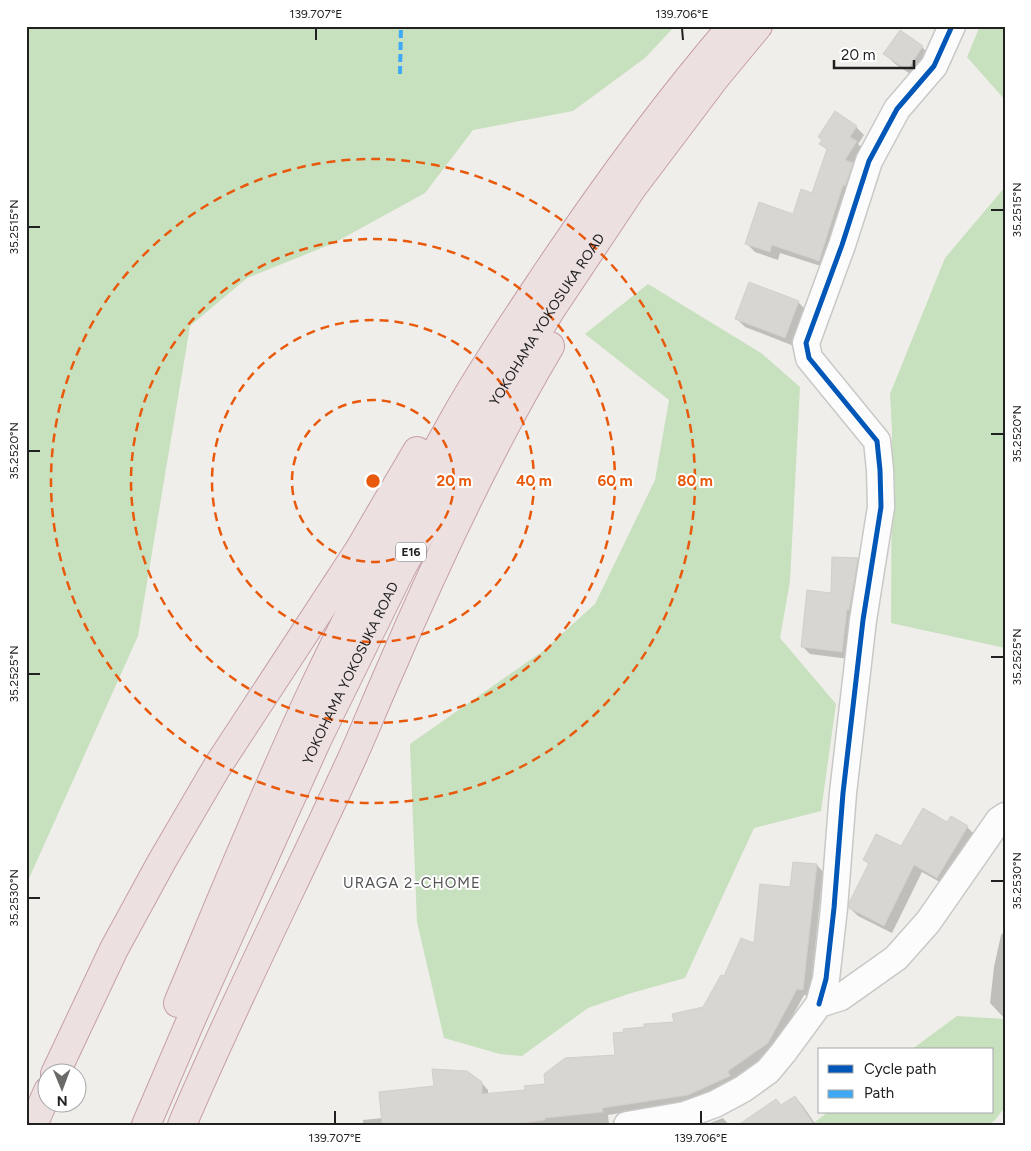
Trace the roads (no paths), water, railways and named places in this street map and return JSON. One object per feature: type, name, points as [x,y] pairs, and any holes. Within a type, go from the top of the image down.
[{"type":"highway","points":[[60,1064],[114,949],[162,860],[217,767],[359,550],[475,353],[596,173],[721,26]]},
{"type":"highway","name":"YOKOHAMA YOKOSUKA ROAD","points":[[127,1125],[244,846],[310,696],[382,554],[455,417],[526,304],[597,198],[670,101],[732,26]]},
{"type":"highway","points":[[182,1125],[219,1039],[302,866],[360,740],[395,658],[488,458],[537,367],[592,273],[662,161],[760,26]]},
{"type":"highway","name":"YOKOHAMA YOKOSUKA ROAD","points":[[146,1125],[317,740],[401,569],[493,404],[552,308],[632,188],[716,78],[760,26]]},
{"type":"street","points":[[635,1124],[685,1115],[715,1104],[743,1089],[768,1071],[784,1053],[818,1004],[826,979],[849,735],[863,620],[881,507],[880,470],[877,441],[809,358],[806,343],[842,245],[869,161],[897,109],[934,66],[952,26]]},
{"type":"street","points":[[818,1004],[841,997],[896,958],[928,922],[999,820],[1005,816]]},
{"type":"district","name":"URAGA 2-CHOME","points":[[412,883]]}]
